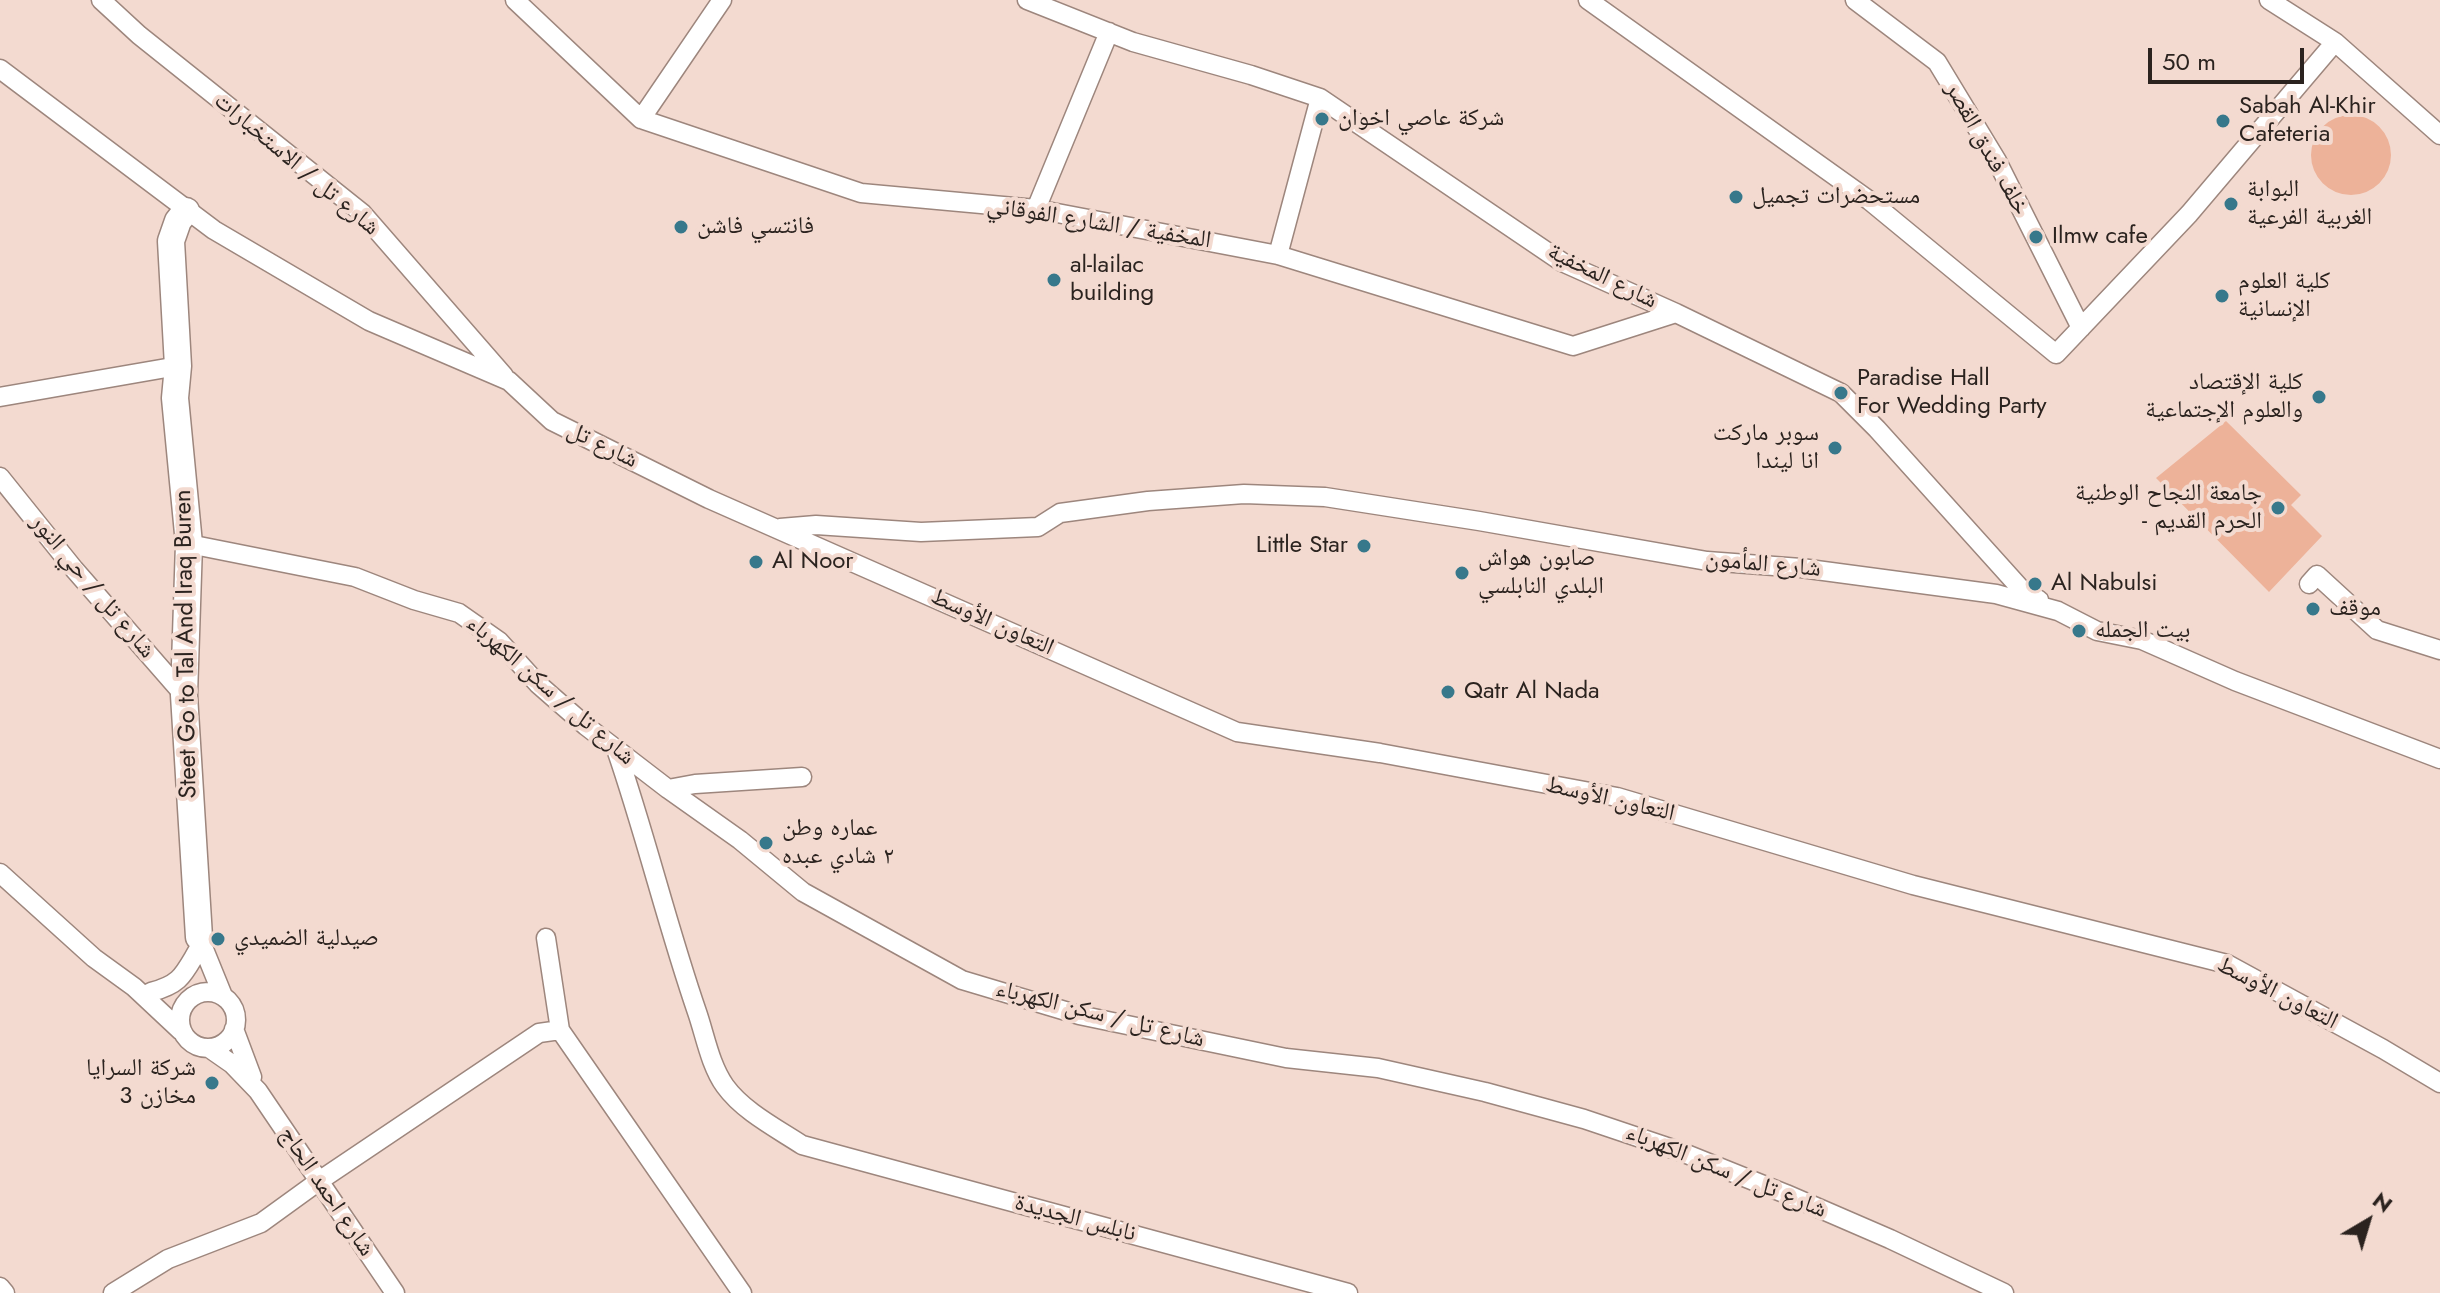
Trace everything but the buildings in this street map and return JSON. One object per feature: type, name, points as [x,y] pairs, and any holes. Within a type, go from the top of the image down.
[{"type":"street","name":"شارع تل / الاستخبارات","points":[[101,0],[139,35],[362,213],[509,381]]},
{"type":"street","name":"المخفية / الشارع الفوقاني","points":[[515,0],[641,119],[861,193],[1036,209],[1278,255],[1573,346],[1676,313]]},
{"type":"street","points":[[641,119],[722,0]]},
{"type":"street","name":"شارع المخفية","points":[[1027,0],[1133,42],[1320,98],[1562,262],[1841,393],[2022,590],[2076,621]]},
{"type":"street","points":[[1588,0],[1870,201],[2056,354],[2189,214],[2335,42]]},
{"type":"street","name":"خلف فندق القصر","points":[[1855,0],[1937,62],[1997,161],[2081,328]]},
{"type":"street","points":[[2269,0],[2335,42],[2440,135]]},
{"type":"street","points":[[1036,209],[1109,32]]},
{"type":"street","name":"شارع تل","points":[[0,69],[214,230],[369,321],[509,381],[552,421],[709,499],[777,528],[816,525],[921,532],[1038,527],[1060,513]]},
{"type":"street","points":[[1278,255],[1320,98]]},
{"type":"street","name":"Steet Go to Tal And Iraq Buren","points":[[186,211],[178,221],[171,241],[178,366],[175,398],[189,544],[184,695],[198,944]]},
{"type":"street","points":[[0,397],[178,366]]},
{"type":"street","name":"شارع تل / حي النور","points":[[0,477],[74,569],[184,695]]},
{"type":"street","name":"شارع المأمون","points":[[1060,513],[1206,496],[1282,494],[1325,497],[1718,563],[1801,568],[1981,591],[2058,611],[2097,631],[2142,640],[2235,681],[2440,759]]},
{"type":"street","name":"التعاون الأوسط","points":[[777,528],[1237,732],[1380,753],[1617,797],[1913,885],[2227,964],[2440,1083]]},
{"type":"street","name":"شارع تل / سكن الكهرباء","points":[[189,544],[355,577],[414,600],[459,613],[499,641],[538,684],[616,749],[740,840],[803,892],[962,980],[1079,1015],[1286,1058],[1378,1068],[1485,1092],[1584,1119],[1679,1151],[1786,1194],[2004,1293]]},
{"type":"street","points":[[2309,584],[2317,575],[2371,627],[2440,650]]},
{"type":"street","name":"نابلس الجديدة","points":[[616,749],[719,1077],[739,1101],[802,1145],[1348,1293]]},
{"type":"street","points":[[668,789],[695,784],[802,777]]},
{"type":"street","points":[[0,873],[94,958],[142,989],[191,1043],[209,1048],[232,1064],[258,1091]]},
{"type":"street","points":[[546,938],[560,1030],[742,1293]]},
{"type":"street","points":[[142,989],[170,987],[183,976],[198,944]]},
{"type":"street","points":[[198,944],[236,1016],[234,1029],[226,1042],[209,1048]]},
{"type":"street","points":[[181,1031],[180,1013],[190,998],[198,944]]},
{"type":"street","points":[[142,989],[190,998],[211,991],[223,996]]},
{"type":"street","points":[[234,1029],[258,1091]]},
{"type":"street","points":[[113,1293],[168,1259],[261,1223],[539,1033],[560,1030]]},
{"type":"street","name":"شارع احمد الحاج","points":[[258,1091],[395,1293]]},
{"type":"street","points":[[0,1287],[5,1293]]},
{"type":"shaded area","points":[[2343,115],[2359,115],[2380,126],[2391,147],[2391,163],[2380,184],[2359,195],[2343,195],[2329,189],[2317,177],[2311,163],[2311,147],[2317,133],[2329,121]]},
{"type":"shaded area","points":[[2226,421],[2301,495],[2291,505],[2322,536],[2269,592],[2156,478]]},
{"type":"place","name":"شركة عاصي اخوان","points":[[1322,119]]},
{"type":"place","name":"Sabah Al-Khir Cafeteria","points":[[2223,121]]},
{"type":"place","name":"مستحضرات تجميل","points":[[1736,197]]},
{"type":"place","name":"البوابة الغربية الفرعية","points":[[2231,204]]},
{"type":"place","name":"فانتسي فاشن","points":[[681,227]]},
{"type":"place","name":"Ilmw cafe","points":[[2036,237]]},
{"type":"place","name":"al-lailac building","points":[[1054,280]]},
{"type":"place","name":"كلية العلوم الإنسانية","points":[[2222,296]]},
{"type":"place","name":"Paradise Hall For Wedding Party","points":[[1841,393]]},
{"type":"place","name":"كلية الإقتصاد والعلوم الإجتماعية","points":[[2319,397]]},
{"type":"place","name":"سوبر ماركت انا ليندا","points":[[1835,448]]},
{"type":"place","name":"جامعة النجاح الوطنية - الحرم القديم","points":[[2278,508]]},
{"type":"place","name":"Little Star","points":[[1364,546]]},
{"type":"place","name":"Al Noor","points":[[756,562]]},
{"type":"place","name":"صابون هواش البلدي النابلسي","points":[[1462,573]]},
{"type":"place","name":"Al Nabulsi","points":[[2035,584]]},
{"type":"place","name":"موقف","points":[[2313,609]]},
{"type":"place","name":"بيت الجمله","points":[[2079,631]]},
{"type":"place","name":"Qatr Al Nada","points":[[1448,692]]},
{"type":"place","name":"عماره وطن ٢ شادي عبده","points":[[766,843]]},
{"type":"place","name":"صيدلية الضميدي","points":[[218,939]]},
{"type":"place","name":"شركة السرايا 3 مخازن","points":[[212,1083]]}]
